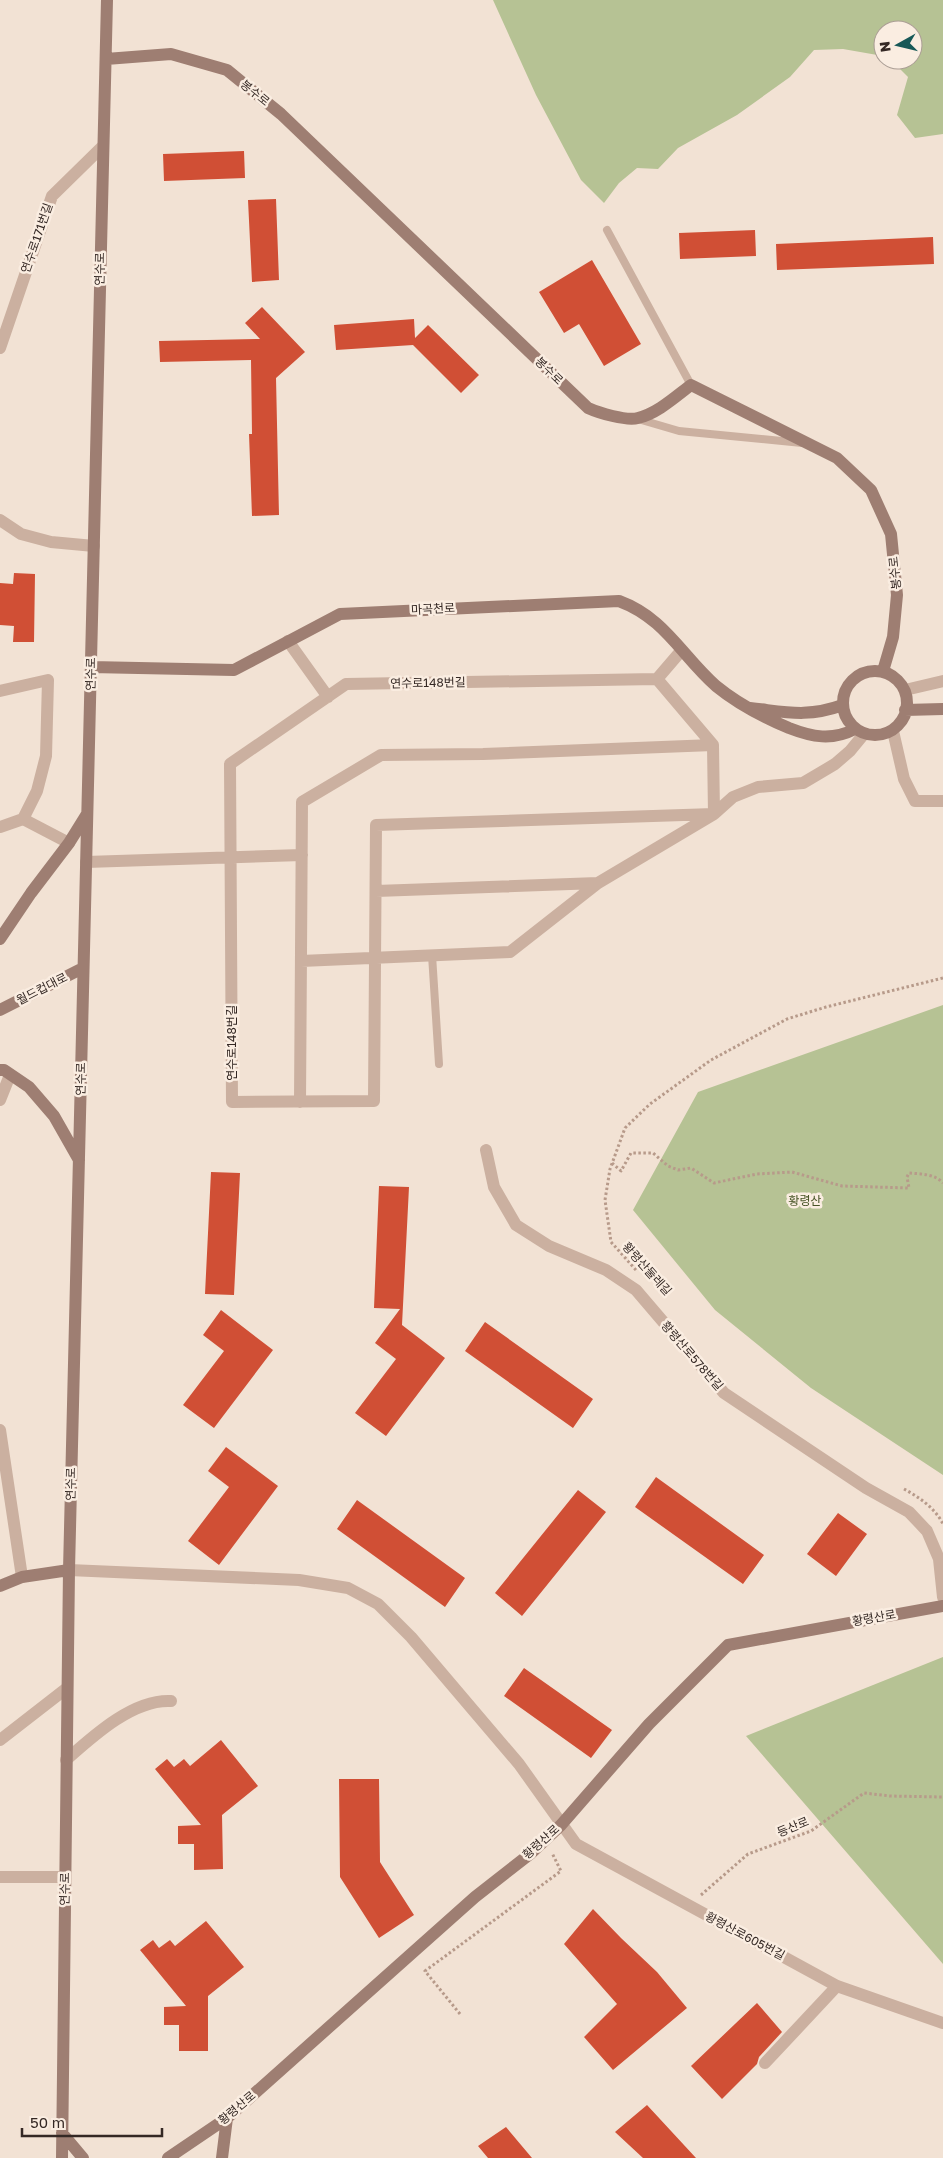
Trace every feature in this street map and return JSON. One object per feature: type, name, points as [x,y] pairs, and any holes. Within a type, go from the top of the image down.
[{"type":"street","name":"연수로","points":[[62,2158],[69,1570],[107,0]]},
{"type":"street","name":"봉수로","points":[[106,59],[171,54],[227,70],[281,114],[588,408],[600,413],[636,418]]},
{"type":"street","name":"연수로171번길","points":[[0,348],[52,196],[103,146]]},
{"type":"street","name":"봉수로","points":[[692,385],[837,458],[871,490],[891,534],[897,595],[893,637],[883,671]]},
{"type":"street","points":[[636,418],[660,408],[692,385]]},
{"type":"street","points":[[0,520],[21,534],[28,536],[51,542],[94,546]]},
{"type":"street","name":"마곡천로","points":[[91,667],[234,670],[340,614],[619,601],[634,606],[650,616],[716,686],[765,719],[806,735],[824,738],[860,732],[879,736],[893,731]]},
{"type":"street","points":[[288,641],[328,697]]},
{"type":"street","points":[[682,650],[657,679],[714,745],[714,814]]},
{"type":"street","points":[[301,961],[510,952],[598,882],[714,814],[733,797],[758,787],[802,783],[835,764],[850,751],[860,732],[846,718],[843,705],[846,690],[854,678],[868,671],[883,671],[896,678],[905,690],[904,720],[893,731],[904,778],[915,801],[943,801]]},
{"type":"street","name":"연수로148번길","points":[[657,679],[346,684],[230,764],[232,1102],[374,1101],[376,825],[714,814]]},
{"type":"street","points":[[0,691],[48,680],[46,756],[37,791],[23,819],[0,827]]},
{"type":"street","points":[[905,690],[943,681]]},
{"type":"street","name":"마곡천로","points":[[748,708],[789,714],[807,714],[824,712],[843,705]]},
{"type":"street","points":[[905,710],[943,709]]},
{"type":"street","points":[[300,1102],[302,802],[381,755],[483,754],[714,745]]},
{"type":"street","points":[[0,939],[31,893],[69,843],[87,814]]},
{"type":"street","points":[[23,819],[69,843]]},
{"type":"street","points":[[86,862],[302,855]]},
{"type":"street","points":[[376,891],[598,882]]},
{"type":"street","name":"월드컵대로","points":[[0,1010],[83,968]]},
{"type":"street","points":[[0,1100],[5,1072],[29,1087],[54,1116],[79,1160]]},
{"type":"street","name":"황령산로578번길","points":[[486,1150],[494,1187],[516,1225],[549,1246],[606,1270],[636,1290],[724,1393],[866,1488],[909,1512],[927,1531],[939,1559],[943,1597]]},
{"type":"street","points":[[0,1430],[22,1577]]},
{"type":"street","points":[[0,1586],[22,1577],[69,1570]]},
{"type":"street","name":"황령산로605번길","points":[[69,1570],[299,1580],[348,1588],[378,1604],[411,1637],[519,1764],[576,1844],[838,1986],[943,2023]]},
{"type":"street","name":"황령산로","points":[[168,2158],[227,2118],[475,1897],[546,1839],[561,1825],[649,1724],[728,1645],[943,1606]]},
{"type":"street","points":[[0,1740],[67,1688]]},
{"type":"street","points":[[66,1760],[95,1735],[137,1708],[146,1704],[171,1701]]},
{"type":"street","points":[[0,1877],[65,1877]]},
{"type":"street","points":[[765,2063],[838,1986]]},
{"type":"street","points":[[222,2158],[227,2118]]},
{"type":"street","points":[[62,2133],[82,2158]]},
{"type":"lane","points":[[607,230],[692,385]]},
{"type":"lane","points":[[636,418],[679,431],[808,443]]},
{"type":"lane","points":[[432,956],[439,1064]]},
{"type":"path","name":"황령산둘레길","points":[[637,1271],[611,1242],[605,1200],[612,1163],[625,1128],[650,1104],[710,1060],[787,1019],[943,978]]},
{"type":"path","points":[[612,1163],[621,1171],[631,1153],[652,1154],[668,1166],[678,1170],[691,1168],[714,1183],[757,1174],[792,1172],[850,1187],[909,1188],[907,1177],[909,1173],[926,1174],[943,1183]]},
{"type":"path","points":[[902,1488],[917,1496],[939,1516],[943,1524]]},
{"type":"path","name":"등산로","points":[[689,1905],[748,1854],[811,1830],[864,1793],[943,1798]]},
{"type":"path","points":[[460,2014],[425,1971],[561,1870],[546,1839]]},
{"type":"green space","points":[[493,0],[943,0],[943,134],[915,138],[897,115],[908,77],[901,70],[923,70],[923,20],[873,20],[873,54],[843,49],[814,50],[790,77],[737,115],[678,148],[658,169],[637,168],[619,183],[604,203],[581,180],[536,95]]},
{"type":"green space","name":"황령산","points":[[943,1005],[943,1475],[811,1388],[715,1310],[633,1210],[698,1092]]},
{"type":"green space","points":[[943,1657],[943,1964],[746,1736]]},
{"type":"building","points":[[244,151],[245,178],[164,181],[163,154]]},
{"type":"building","points":[[276,199],[279,280],[252,282],[248,200]]},
{"type":"building","points":[[755,230],[756,256],[680,259],[679,233]]},
{"type":"building","points":[[933,237],[934,264],[777,270],[776,244]]},
{"type":"building","points":[[592,260],[641,344],[604,366],[579,324],[564,333],[539,292]]},
{"type":"building","points":[[262,307],[305,352],[276,378],[279,515],[252,516],[249,434],[252,434],[251,360],[160,362],[159,341],[260,339],[245,323]]},
{"type":"building","points":[[414,319],[415,338],[428,325],[479,375],[461,393],[413,345],[336,350],[334,325]]},
{"type":"building","points":[[14,573],[35,574],[34,642],[13,642],[14,626],[0,625],[0,583],[13,584]]},
{"type":"building","points":[[211,1172],[240,1173],[234,1295],[205,1294]]},
{"type":"building","points":[[379,1186],[409,1187],[402,1325],[445,1358],[386,1436],[355,1413],[396,1359],[375,1343],[400,1309],[374,1308]]},
{"type":"building","points":[[221,1310],[273,1350],[214,1428],[183,1405],[224,1351],[203,1335]]},
{"type":"building","points":[[485,1322],[593,1399],[573,1428],[465,1351]]},
{"type":"building","points":[[226,1447],[278,1486],[219,1565],[188,1541],[229,1487],[208,1471]]},
{"type":"building","points":[[656,1477],[764,1555],[743,1584],[635,1507]]},
{"type":"building","points":[[578,1490],[606,1512],[522,1616],[495,1593]]},
{"type":"building","points":[[357,1500],[465,1578],[445,1607],[337,1529]]},
{"type":"building","points":[[838,1513],[867,1534],[836,1576],[807,1554]]},
{"type":"building","points":[[524,1668],[612,1730],[591,1758],[504,1696]]},
{"type":"building","points":[[221,1740],[258,1786],[222,1815],[223,1869],[194,1870],[194,1844],[178,1844],[178,1826],[201,1825],[155,1769],[167,1759],[174,1767],[184,1759],[190,1766]]},
{"type":"building","points":[[339,1779],[379,1779],[380,1862],[414,1915],[379,1938],[340,1877]]},
{"type":"building","points":[[593,1909],[657,1972],[687,2008],[613,2070],[584,2037],[617,2004],[564,1944]]},
{"type":"building","points":[[206,1921],[244,1967],[208,1996],[208,2051],[179,2051],[179,2025],[164,2025],[164,2007],[186,2006],[140,1950],[153,1940],[159,1948],[170,1940],[175,1946]]},
{"type":"building","points":[[757,2003],[782,2032],[759,2057],[757,2064],[722,2099],[691,2066]]},
{"type":"building","points":[[647,2105],[696,2158],[643,2158],[615,2132]]},
{"type":"building","points":[[506,2127],[532,2158],[488,2158],[478,2146]]}]
